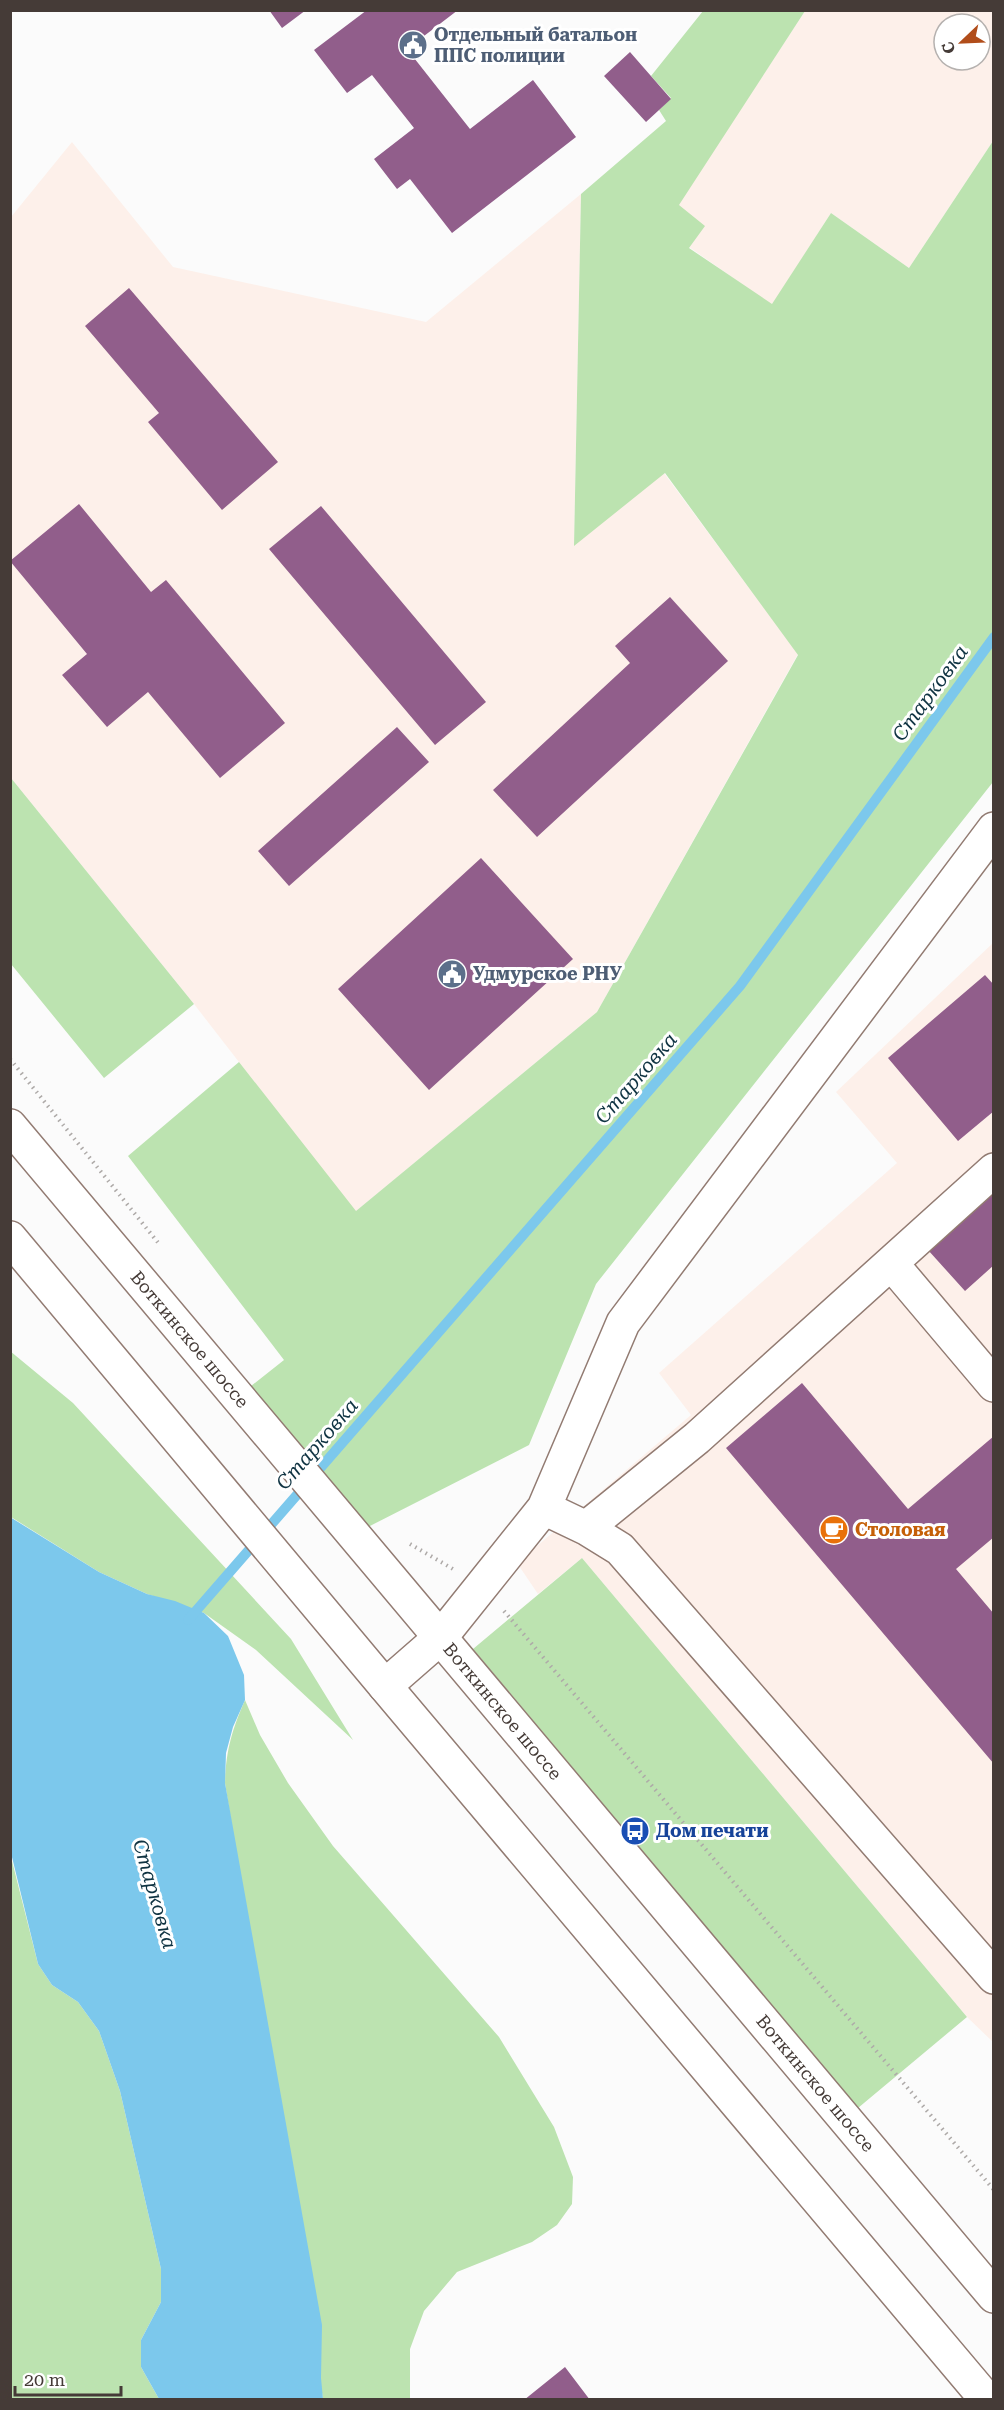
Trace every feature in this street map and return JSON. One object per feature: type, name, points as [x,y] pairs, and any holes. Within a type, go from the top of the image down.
[{"type":"main road","points":[[385,1686],[440,1638],[544,1508],[623,1323],[993,829]]},
{"type":"main road","name":"Воткинское шоссе","points":[[10,1126],[993,2296]]},
{"type":"main road","points":[[586,1528],[697,1438],[993,1170]]},
{"type":"main road","points":[[10,1238],[987,2400]]},
{"type":"main road","points":[[891,1263],[993,1384]]},
{"type":"main road","points":[[544,1508],[586,1528],[620,1549],[993,1977]]},
{"type":"path","points":[[10,1059],[167,1254]]},
{"type":"path","points":[[400,1539],[481,1584],[993,2190]]},
{"type":"shaded area","points":[[805,11],[993,11],[993,141],[909,268],[831,213],[772,305],[689,247],[678,205]]},
{"type":"shaded area","points":[[72,142],[173,267],[426,322],[581,194],[574,545],[664,473],[798,654],[597,1012],[355,1212],[194,1004],[11,778],[11,217]]},
{"type":"shaded area","points":[[993,943],[993,2042],[967,2017],[582,1558],[538,1594],[517,1563],[691,1415],[659,1373],[897,1163],[836,1092]]},
{"type":"green space","points":[[703,11],[805,11],[679,205],[705,226],[689,248],[772,304],[831,213],[909,268],[993,141],[993,782],[596,1284],[529,1445],[364,1529],[251,1386],[284,1360],[128,1156],[239,1062],[356,1211],[597,1012],[798,655],[665,473],[574,546],[581,194],[666,121],[659,110],[671,98],[651,76]]},
{"type":"green space","points":[[11,778],[194,1004],[104,1078],[11,964]]},
{"type":"green space","points":[[10,1351],[73,1403],[291,1639],[353,1740],[256,1650],[204,1613],[147,1594],[99,1572],[11,1517]]},
{"type":"green space","points":[[582,1558],[967,2017],[858,2108],[473,1649]]},
{"type":"green space","points":[[245,1700],[260,1735],[288,1783],[333,1846],[499,2037],[554,2127],[573,2177],[572,2204],[557,2225],[532,2242],[457,2272],[424,2311],[410,2349],[410,2399],[323,2399],[225,1783],[230,1740]]},
{"type":"green space","points":[[10,1853],[38,1964],[52,1985],[78,2002],[99,2031],[120,2091],[161,2269],[161,2302],[141,2340],[141,2367],[159,2399],[11,2399]]},
{"type":"water","points":[[10,1517],[99,1572],[147,1594],[175,1601],[204,1613],[228,1636],[244,1675],[245,1700],[233,1727],[226,1753],[225,1783],[322,2325],[323,2399],[159,2399],[141,2367],[141,2340],[161,2302],[161,2269],[120,2091],[99,2031],[78,2002],[52,1985],[38,1964],[11,1853]]},
{"type":"building","points":[[269,10],[306,10],[282,28]]},
{"type":"building","points":[[367,10],[458,10],[407,49],[470,129],[533,80],[576,137],[452,233],[410,179],[397,189],[374,159],[414,128],[372,75],[347,93],[314,50]]},
{"type":"building","points":[[630,52],[671,99],[646,122],[604,76]]},
{"type":"building","points":[[129,288],[278,462],[222,510],[148,422],[159,413],[85,326]]},
{"type":"building","points":[[79,504],[151,592],[166,580],[285,723],[220,778],[148,692],[107,727],[62,675],[87,654],[10,561]]},
{"type":"building","points":[[321,506],[486,702],[435,745],[269,549]]},
{"type":"building","points":[[670,597],[728,661],[537,837],[493,790],[630,663],[615,646]]},
{"type":"building","points":[[397,727],[429,762],[289,886],[258,851]]},
{"type":"building","points":[[481,858],[573,959],[429,1090],[338,989]]},
{"type":"building","points":[[985,975],[994,985],[994,1111],[958,1141],[888,1058]]},
{"type":"building","points":[[994,1191],[994,1265],[965,1291],[928,1250]]},
{"type":"building","points":[[802,1383],[908,1509],[994,1436],[994,1537],[956,1569],[994,1614],[994,1764],[726,1448]]},
{"type":"building","points":[[565,2367],[590,2400],[524,2400]]},
{"type":"waterway","name":"Старковка","points":[[188,1620],[740,986],[994,637]]},
{"type":"place","name":"Отдельный батальон ППС полиции","points":[[413,45]]},
{"type":"place","name":"Удмурское РНУ","points":[[452,974]]},
{"type":"place","name":"Столовая","points":[[834,1530]]},
{"type":"place","name":"Дом печати","points":[[635,1831]]}]
